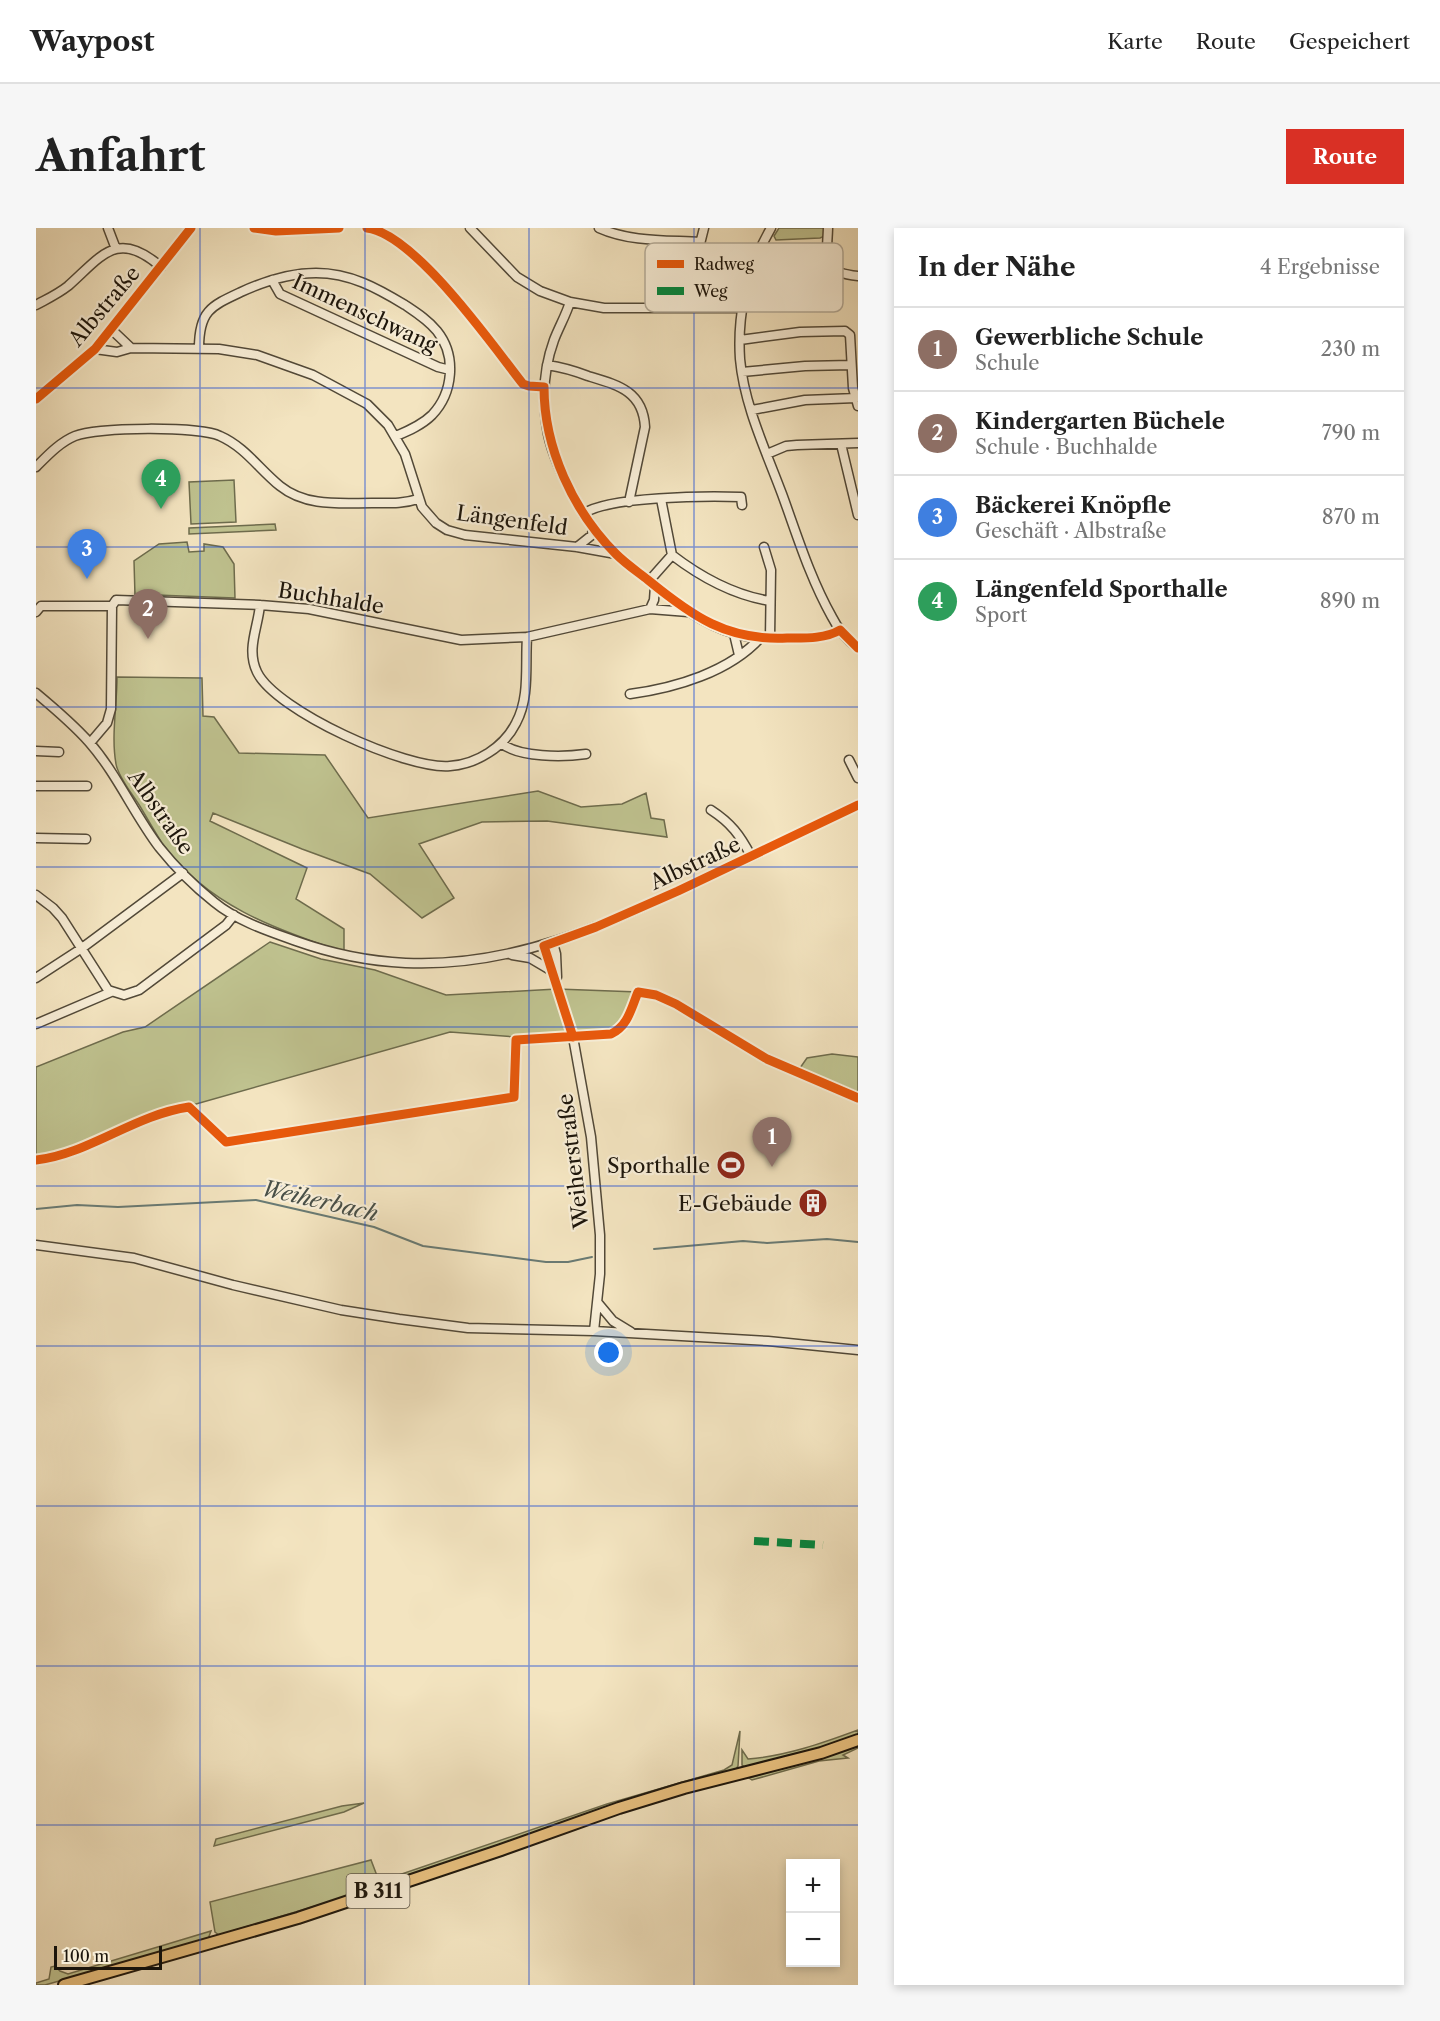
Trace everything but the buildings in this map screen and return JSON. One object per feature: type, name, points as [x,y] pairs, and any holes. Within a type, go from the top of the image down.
[{"type":"main road","name":"B 311","points":[[64,1985],[298,1918],[619,1808],[684,1788],[821,1753],[858,1740]]},
{"type":"street","points":[[108,228],[116,249]]},
{"type":"street","name":"Albstraße","points":[[36,399],[95,349],[191,228]]},
{"type":"street","points":[[470,228],[517,276],[540,291],[570,302],[604,308],[645,307]]},
{"type":"street","points":[[599,228],[634,238],[700,242],[704,228]]},
{"type":"street","points":[[764,243],[771,228]]},
{"type":"street","points":[[828,228],[828,243]]},
{"type":"street","points":[[36,305],[60,292],[99,256],[116,249],[136,252],[151,258],[161,267]]},
{"type":"street","name":"Immenschwang","points":[[199,348],[199,336],[206,313],[221,302],[272,280],[291,275],[317,273],[349,277],[377,288],[423,317],[438,332],[447,352],[450,370],[445,394],[431,416],[396,436]]},
{"type":"street","points":[[843,274],[858,276]]},
{"type":"street","name":"Immenschwang","points":[[272,280],[280,294],[444,370],[450,370]]},
{"type":"street","points":[[570,302],[553,341],[544,404],[549,435],[561,467],[583,514],[593,527],[616,554],[688,612],[734,634],[765,638],[824,636],[840,630]]},
{"type":"street","points":[[742,312],[740,340],[742,372],[767,454],[812,578],[840,630],[858,648]]},
{"type":"street","points":[[112,330],[132,348]]},
{"type":"street","points":[[740,340],[801,332],[845,331],[850,334],[851,365],[857,402],[805,400],[752,410]]},
{"type":"street","name":"Längenfeld","points":[[95,349],[117,352],[132,348],[219,349],[252,354],[314,375],[367,404],[388,425],[405,454],[418,500],[428,516],[447,530],[465,536],[577,547],[616,554]]},
{"type":"street","points":[[548,365],[617,385],[639,402],[645,427],[629,493],[629,502]]},
{"type":"street","points":[[742,372],[806,366],[851,365]]},
{"type":"street","points":[[36,467],[60,444],[73,436],[90,431],[189,430],[215,434],[228,440],[251,456],[280,486],[303,499],[337,504],[398,503],[418,500]]},
{"type":"street","points":[[767,454],[786,446],[858,443]]},
{"type":"street","points":[[841,444],[858,515]]},
{"type":"street","points":[[583,514],[596,507],[661,499],[741,497],[741,505]]},
{"type":"street","points":[[661,499],[672,555],[701,576],[719,585],[770,601]]},
{"type":"street","name":"Längenfeld","points":[[577,547],[592,535],[593,527]]},
{"type":"street","points":[[630,694],[680,684],[712,672],[765,638],[771,570],[764,548]]},
{"type":"street","points":[[650,609],[654,600],[652,584],[672,555]]},
{"type":"street","name":"Buchhalde","points":[[112,606],[116,600],[133,599],[260,605],[342,615],[461,640],[527,638],[650,609],[688,612]]},
{"type":"street","points":[[260,605],[252,648],[254,664],[258,674],[272,689],[325,725],[375,749],[437,766],[464,764],[479,758],[501,743],[517,723],[526,680],[527,638]]},
{"type":"street","points":[[36,612],[41,606],[112,606],[111,709],[107,723],[90,743]]},
{"type":"street","points":[[734,634],[739,655]]},
{"type":"street","name":"Albstraße","points":[[36,693],[90,743],[159,846],[212,901],[234,915],[275,934],[346,956],[411,963],[444,963],[506,955],[548,944],[647,905],[858,806]]},
{"type":"street","points":[[501,743],[514,750],[545,755],[586,754]]},
{"type":"street","points":[[36,751],[59,752]]},
{"type":"street","points":[[849,760],[858,778]]},
{"type":"street","points":[[36,786],[87,786]]},
{"type":"street","name":"Albstraße","points":[[711,810],[739,834],[751,856]]},
{"type":"street","points":[[36,838],[86,839]]},
{"type":"street","points":[[36,978],[82,948],[183,873]]},
{"type":"street","points":[[36,896],[58,913],[105,987],[111,992],[129,995],[226,925],[234,915]]},
{"type":"street","name":"Weiherstraße","points":[[548,944],[552,971],[573,1037],[591,1137],[600,1235],[598,1303],[594,1331]]},
{"type":"street","name":"Weiherstraße","points":[[548,944],[556,954],[557,989]]},
{"type":"street","points":[[506,955],[530,958],[552,971]]},
{"type":"street","points":[[36,1024],[111,992]]},
{"type":"street","points":[[36,1245],[134,1258],[233,1285],[341,1310],[468,1328],[594,1331],[768,1341],[858,1350]]},
{"type":"street","points":[[598,1303],[613,1322],[637,1334]]},
{"type":"green space","points":[[779,228],[825,228],[825,236],[776,240],[774,236]]},
{"type":"green space","points":[[234,480],[236,522],[191,524],[189,482]]},
{"type":"green space","points":[[275,524],[276,530],[189,534],[189,528]]},
{"type":"green space","points":[[187,542],[189,552],[204,551],[204,544],[223,547],[234,564],[235,598],[135,596],[134,561],[159,544]]},
{"type":"green space","points":[[117,677],[202,678],[203,716],[214,717],[239,753],[325,755],[368,818],[538,791],[581,807],[622,804],[646,793],[651,818],[664,820],[667,837],[547,821],[482,822],[419,844],[454,898],[422,918],[370,874],[213,813],[210,821],[307,868],[296,899],[344,929],[344,952],[268,924],[244,912],[199,883],[179,864],[162,843],[117,769],[114,743]]},
{"type":"green space","points":[[270,942],[321,959],[375,970],[446,995],[557,989],[638,992],[625,1022],[611,1034],[516,1037],[450,1032],[189,1106],[156,1112],[75,1149],[56,1156],[36,1158],[36,1067],[123,1032],[145,1027]]},
{"type":"green space","points":[[832,1054],[858,1057],[858,1092],[800,1068],[807,1058]]},
{"type":"green space","points":[[858,1730],[858,1736],[834,1745],[745,1767],[742,1765],[742,1750],[748,1759],[776,1755]]},
{"type":"green space","points":[[740,1731],[738,1766],[735,1771],[552,1826],[385,1885],[379,1881],[607,1804],[724,1770],[732,1765]]},
{"type":"green space","points":[[858,1745],[858,1748],[843,1755],[848,1758],[819,1761],[752,1780],[749,1778]]},
{"type":"green space","points":[[364,1803],[344,1812],[214,1846],[216,1839],[342,1806]]},
{"type":"green space","points":[[371,1860],[379,1881],[378,1887],[219,1935],[215,1932],[210,1902]]},
{"type":"green space","points":[[211,1931],[208,1939],[45,1985],[36,1985],[36,1983],[49,1979],[51,1967],[55,1966],[68,1974]]},
{"type":"waterway","name":"Weiherbach","points":[[36,1209],[77,1205],[118,1207],[256,1200],[374,1227],[423,1246],[546,1262],[568,1262],[592,1257]]},
{"type":"waterway","name":"Weiherbach","points":[[654,1249],[743,1241],[767,1243],[827,1239],[858,1242]]},
{"type":"marked path","points":[[754,1541],[823,1545]]},
{"type":"cycle path","points":[[36,399],[95,349],[191,228]]},
{"type":"cycle path","points":[[254,228],[276,231],[339,228]]},
{"type":"cycle path","points":[[367,228],[386,235],[430,270],[452,294],[523,384],[544,387],[549,433],[564,477],[587,518],[624,561],[695,615],[728,630],[766,638],[821,636],[840,630],[858,648]]},
{"type":"cycle path","points":[[573,1037],[544,946],[596,927],[678,891],[858,805]]},
{"type":"cycle path","points":[[36,1160],[75,1150],[149,1118],[189,1107],[226,1142],[514,1097],[516,1040],[611,1034],[625,1022],[638,992],[656,995],[676,1004],[767,1059],[858,1098]]},
{"type":"place","name":"Längenfeld Sporthalle","points":[[161,509]]},
{"type":"place","name":"Bäckerei Knöpfle","points":[[87,579]]},
{"type":"place","name":"Kindergarten Büchele","points":[[148,639]]},
{"type":"place","name":"Sporthalle","points":[[731,1165]]},
{"type":"place","name":"Gewerbliche Schule","points":[[772,1167]]},
{"type":"place","name":"E-Gebäude","points":[[813,1203]]}]
